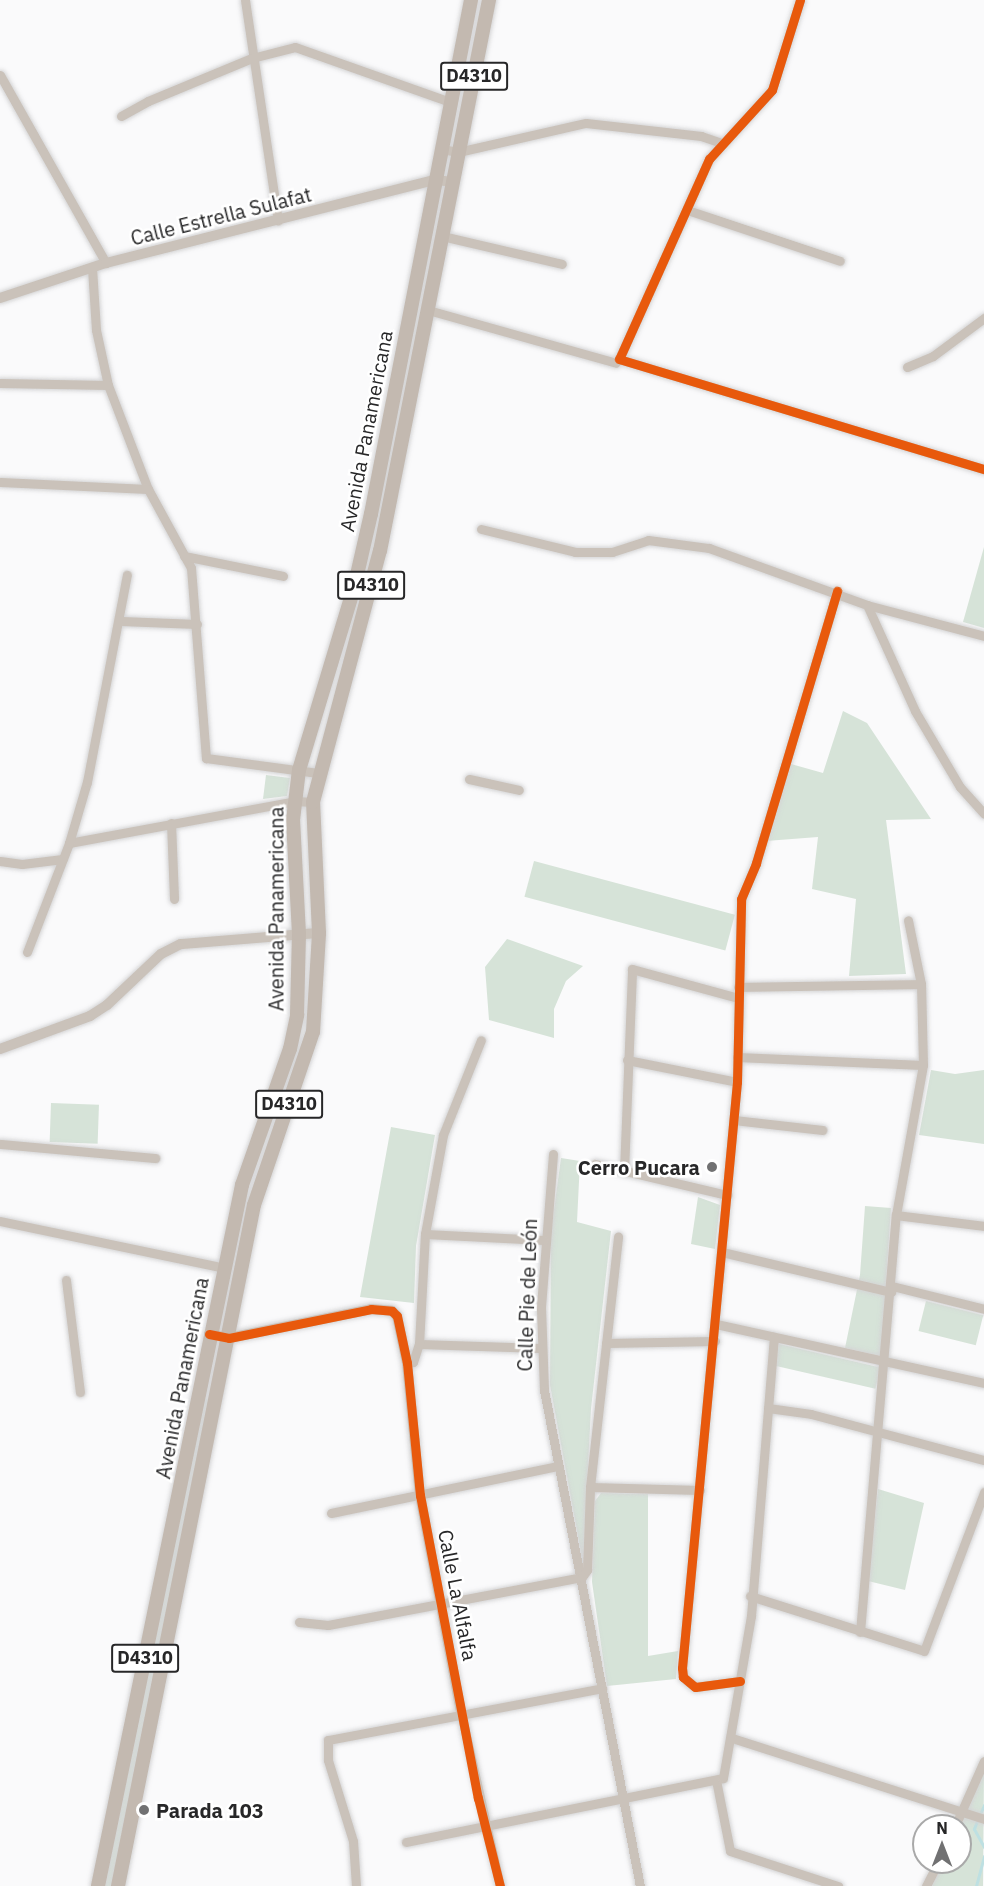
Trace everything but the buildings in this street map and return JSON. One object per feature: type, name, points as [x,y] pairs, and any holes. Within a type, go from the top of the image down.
[{"type":"main road","name":"Avenida Panamericana","points":[[98,1886],[200,1377],[242,1185],[290,1049],[297,1015],[295,801],[299,770],[354,588],[471,0]]},
{"type":"main road","name":"Avenida Panamericana","points":[[118,1886],[254,1205],[313,1032],[319,933],[313,802],[318,772],[380,551],[489,0]]},
{"type":"street","points":[[245,0],[278,221]]},
{"type":"street","points":[[800,0],[772,90],[749,118],[721,143],[709,159],[619,359],[984,469]]},
{"type":"street","points":[[121,116],[148,100],[252,58],[295,47],[450,102]]},
{"type":"street","points":[[0,75],[106,263]]},
{"type":"street","points":[[440,149],[458,152],[586,123],[702,136],[721,143]]},
{"type":"street","name":"Calle Estrella Sulafat","points":[[0,298],[106,263],[435,180],[453,182]]},
{"type":"street","points":[[687,210],[840,261]]},
{"type":"street","points":[[442,236],[562,264]]},
{"type":"street","points":[[92,268],[96,330],[108,385],[148,489],[191,568],[206,758],[318,772]]},
{"type":"street","points":[[428,310],[616,363]]},
{"type":"street","points":[[907,368],[933,356],[984,318]]},
{"type":"street","points":[[0,383],[108,385]]},
{"type":"street","points":[[0,482],[148,489]]},
{"type":"street","points":[[481,529],[575,552],[612,552],[648,540],[709,548],[766,571],[837,591],[867,605],[984,636]]},
{"type":"street","points":[[184,556],[283,576]]},
{"type":"street","points":[[27,952],[69,843],[87,782],[121,621],[127,575]]},
{"type":"street","points":[[740,1681],[695,1687],[682,1677],[715,1341],[737,1082],[741,899],[756,863],[837,591]]},
{"type":"street","points":[[867,605],[915,711],[960,787],[984,814]]},
{"type":"street","points":[[121,621],[197,624]]},
{"type":"street","points":[[469,779],[519,790]]},
{"type":"street","points":[[69,843],[295,801],[313,802]]},
{"type":"street","points":[[171,823],[174,899]]},
{"type":"street","points":[[0,861],[22,864],[63,859]]},
{"type":"street","points":[[860,1632],[892,1289],[896,1215],[923,1065],[921,984],[908,920]]},
{"type":"street","points":[[0,1048],[90,1016],[171,948],[319,933]]},
{"type":"street","points":[[624,1170],[632,969],[738,998]]},
{"type":"street","points":[[738,987],[921,984]]},
{"type":"street","points":[[407,1363],[413,1362],[419,1344],[425,1234],[443,1135],[481,1040]]},
{"type":"street","points":[[737,1057],[923,1065]]},
{"type":"street","points":[[627,1060],[737,1082]]},
{"type":"street","points":[[734,1120],[822,1130]]},
{"type":"street","points":[[0,1144],[155,1158]]},
{"type":"street","name":"Calle Pie de León","points":[[554,1154],[544,1240],[541,1347],[544,1390],[640,1886]]},
{"type":"street","points":[[595,1164],[727,1195]]},
{"type":"street","points":[[896,1215],[984,1226]]},
{"type":"street","points":[[0,1221],[224,1268]]},
{"type":"street","points":[[425,1234],[544,1240]]},
{"type":"street","points":[[299,1622],[328,1625],[582,1577],[587,1570],[590,1487],[618,1237]]},
{"type":"street","points":[[722,1252],[984,1309]]},
{"type":"street","points":[[66,1280],[80,1392]]},
{"type":"street","name":"Calle La Alfalfa","points":[[229,1338],[372,1309],[392,1311],[400,1327],[407,1363],[420,1495],[443,1603],[461,1713],[500,1886]]},
{"type":"street","points":[[716,1324],[984,1383]]},
{"type":"street","points":[[209,1334],[229,1338]]},
{"type":"street","points":[[406,1842],[623,1795],[716,1780],[727,1770],[751,1616],[750,1596],[774,1337]]},
{"type":"street","points":[[606,1343],[715,1341]]},
{"type":"street","points":[[419,1344],[541,1347]]},
{"type":"street","points":[[200,1377],[220,1381]]},
{"type":"street","points":[[768,1408],[811,1414],[984,1460]]},
{"type":"street","points":[[331,1514],[558,1466]]},
{"type":"street","points":[[590,1487],[700,1490]]},
{"type":"street","points":[[750,1596],[924,1652],[984,1492]]},
{"type":"street","points":[[356,1886],[353,1841],[328,1760],[328,1740],[602,1688]]},
{"type":"street","points":[[732,1738],[981,1818]]},
{"type":"street","points":[[961,1812],[984,1761]]},
{"type":"street","points":[[716,1780],[730,1851],[838,1886]]},
{"type":"shaded area","points":[[984,547],[984,628],[963,622]]},
{"type":"shaded area","points":[[843,711],[867,723],[931,819],[886,820],[906,974],[849,976],[856,899],[812,889],[818,837],[766,841],[791,764],[823,773]]},
{"type":"shaded area","points":[[266,775],[290,778],[287,796],[263,799]]},
{"type":"shaded area","points":[[534,861],[735,915],[725,951],[524,897]]},
{"type":"shaded area","points":[[507,939],[583,966],[566,981],[554,1009],[554,1038],[489,1020],[485,967]]},
{"type":"shaded area","points":[[931,1070],[955,1074],[984,1070],[984,1144],[919,1135]]},
{"type":"shaded area","points":[[51,1103],[99,1105],[98,1144],[50,1142]]},
{"type":"shaded area","points":[[391,1127],[435,1135],[416,1246],[414,1303],[360,1297]]},
{"type":"shaded area","points":[[561,1158],[580,1161],[577,1222],[611,1231],[591,1409],[583,1563],[550,1385],[551,1232]]},
{"type":"shaded area","points":[[698,1197],[720,1205],[715,1249],[691,1244]]},
{"type":"shaded area","points":[[865,1206],[891,1208],[881,1356],[845,1348],[860,1275]]},
{"type":"shaded area","points":[[926,1301],[983,1315],[976,1345],[919,1331]]},
{"type":"shaded area","points":[[779,1344],[880,1367],[875,1389],[774,1365]]},
{"type":"shaded area","points":[[204,1398],[209,1400],[112,1886],[105,1886]]},
{"type":"shaded area","points":[[878,1489],[924,1503],[905,1590],[868,1581]]},
{"type":"shaded area","points":[[601,1493],[648,1494],[648,1656],[678,1651],[676,1679],[607,1686],[592,1582],[595,1501]]},
{"type":"shaded area","points":[[984,1772],[983,1886],[932,1886],[938,1874],[972,1874],[972,1814],[965,1814]]},
{"type":"waterway","points":[[984,1805],[974,1829],[984,1847]]},
{"type":"waterway","points":[[976,1886],[984,1856]]},
{"type":"cycle path","points":[[800,0],[772,90],[709,159],[619,359],[984,469]]},
{"type":"cycle path","points":[[740,1681],[695,1687],[683,1677],[682,1668],[737,1082],[741,899],[756,863],[837,591]]},
{"type":"cycle path","points":[[209,1334],[229,1338],[371,1309],[392,1311],[397,1316],[407,1363],[420,1495],[478,1798],[500,1886]]},
{"type":"place","name":"Cerro Pucara","points":[[712,1167]]},
{"type":"place","name":"Parada 103","points":[[144,1810]]}]
